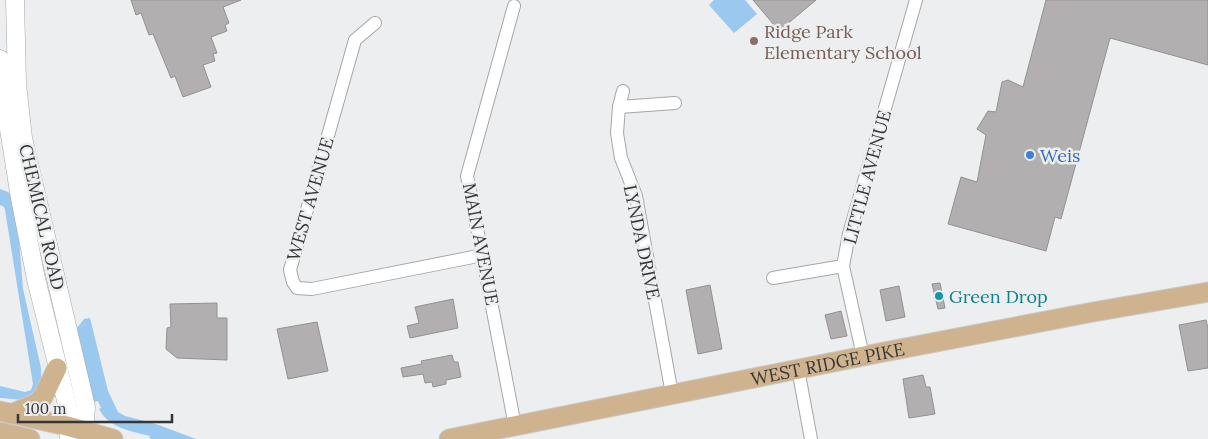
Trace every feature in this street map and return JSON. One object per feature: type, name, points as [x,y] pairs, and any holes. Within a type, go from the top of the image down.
[{"type":"main road","name":"CHEMICAL ROAD","points":[[15,0],[17,84],[24,138],[86,407],[74,435]]},
{"type":"main road","name":"CHEMICAL ROAD","points":[[0,59],[20,198],[36,279],[74,435]]},
{"type":"main road","name":"WEST RIDGE PIKE","points":[[450,439],[798,368],[1208,292]]},
{"type":"main road","points":[[6,413],[37,403],[43,397],[57,368]]},
{"type":"main road","points":[[6,413],[74,435],[113,439]]},
{"type":"main road","points":[[0,432],[30,439]]},
{"type":"street","name":"LITTLE AVENUE","points":[[863,356],[844,266],[849,234],[916,0]]},
{"type":"street","name":"MAIN AVENUE","points":[[514,6],[467,176],[515,426]]},
{"type":"street","name":"WEST AVENUE","points":[[375,23],[355,40],[290,270],[293,282],[296,288],[312,289],[483,256]]},
{"type":"street","name":"LYNDA DRIVE","points":[[623,91],[619,107],[617,132],[621,158],[636,196],[672,394]]},
{"type":"street","points":[[619,107],[675,104]]},
{"type":"street","points":[[773,278],[844,266]]},
{"type":"street","points":[[798,368],[811,439]]},
{"type":"shaded area","points":[[714,0],[745,0],[757,14],[734,33],[709,5]]},
{"type":"shaded area","points":[[0,189],[11,195],[19,239],[23,289],[41,368],[41,389],[24,400],[0,398],[0,386],[25,392],[31,390],[33,384],[5,210],[0,205]]},
{"type":"shaded area","points":[[90,318],[108,391],[118,412],[196,439],[152,439],[149,438],[150,436],[121,428],[108,421],[99,409],[101,408],[98,401],[94,402],[77,328],[84,319]]},
{"type":"building","points":[[131,0],[241,0],[223,7],[229,23],[225,25],[227,31],[211,37],[217,53],[213,54],[215,61],[203,65],[211,87],[183,97],[175,76],[171,78],[153,34],[149,35],[141,13],[136,15]]},
{"type":"building","points":[[753,0],[816,0],[779,31]]},
{"type":"building","points":[[1046,0],[1208,0],[1208,65],[1110,38],[1061,219],[1055,217],[1046,251],[948,224],[961,177],[977,182],[986,135],[977,129],[988,111],[996,112],[1002,82],[1008,80],[1023,87]]},
{"type":"building","name":"Green Drop","points":[[940,283],[945,308],[938,309],[932,284]]},
{"type":"building","points":[[710,285],[722,349],[698,354],[686,290]]},
{"type":"building","points":[[899,286],[905,317],[886,321],[880,290]]},
{"type":"building","points":[[453,299],[458,328],[410,338],[407,326],[419,323],[415,307]]},
{"type":"building","points":[[217,303],[217,318],[227,318],[227,360],[177,358],[166,349],[167,328],[171,327],[170,304]]},
{"type":"building","points":[[841,311],[847,336],[831,339],[825,315]]},
{"type":"building","points":[[1206,320],[1208,328],[1208,368],[1188,371],[1179,325]]},
{"type":"building","points":[[317,322],[328,371],[288,379],[277,329]]},
{"type":"building","points":[[452,355],[454,362],[458,362],[461,377],[446,380],[446,384],[433,387],[432,382],[425,383],[423,374],[403,377],[401,368],[422,364],[421,361]]},
{"type":"building","points":[[923,375],[926,387],[930,387],[935,414],[909,418],[903,379]]},
{"type":"place","name":"Ridge Park Elementary School","points":[[754,41]]},
{"type":"place","name":"Weis","points":[[1030,155]]},
{"type":"place","name":"Green Drop","points":[[939,296]]}]
